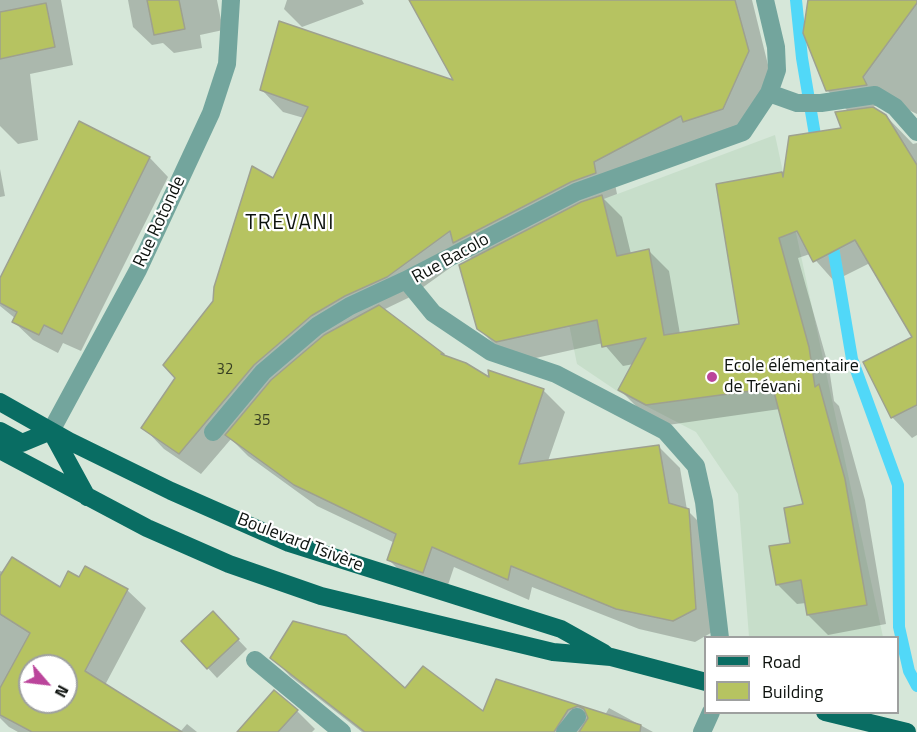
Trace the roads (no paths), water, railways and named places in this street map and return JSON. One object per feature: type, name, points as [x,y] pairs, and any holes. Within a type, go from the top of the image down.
[{"type":"main road","name":"Boulevard Tsivère","points":[[0,402],[51,431],[171,490],[290,543],[561,629],[611,657]]},
{"type":"main road","points":[[0,431],[22,443],[51,431],[87,497]]},
{"type":"main road","name":"Boulevard Tsivère","points":[[0,450],[147,528],[229,564],[321,596],[552,652],[611,657],[704,682]]},
{"type":"main road","points":[[833,714],[900,731]]},
{"type":"street","name":"Rue Rotonde","points":[[51,431],[138,270],[211,113],[227,64],[231,0]]},
{"type":"street","name":"Rue Bacolo","points":[[720,636],[704,502],[696,466],[665,431],[556,374],[490,352],[433,313],[406,280],[576,192],[743,132],[769,93],[777,70],[776,47],[765,0]]},
{"type":"street","points":[[769,93],[797,103],[821,104],[843,98],[875,95],[895,107],[917,132]]},
{"type":"street","points":[[213,432],[263,372],[317,326],[350,306],[406,280]]},
{"type":"street","points":[[255,660],[342,732]]},
{"type":"street","points":[[702,732],[710,714]]},
{"type":"street","points":[[565,732],[577,717]]},
{"type":"waterway","points":[[796,0],[802,58],[817,147]]},
{"type":"waterway","points":[[831,235],[852,359],[898,485],[899,627],[909,671],[917,686]]},
{"type":"place","name":"Ecole élémentaire de Trévani","points":[[712,377]]},
{"type":"district","name":"TRÉVANI","points":[[290,224]]}]
